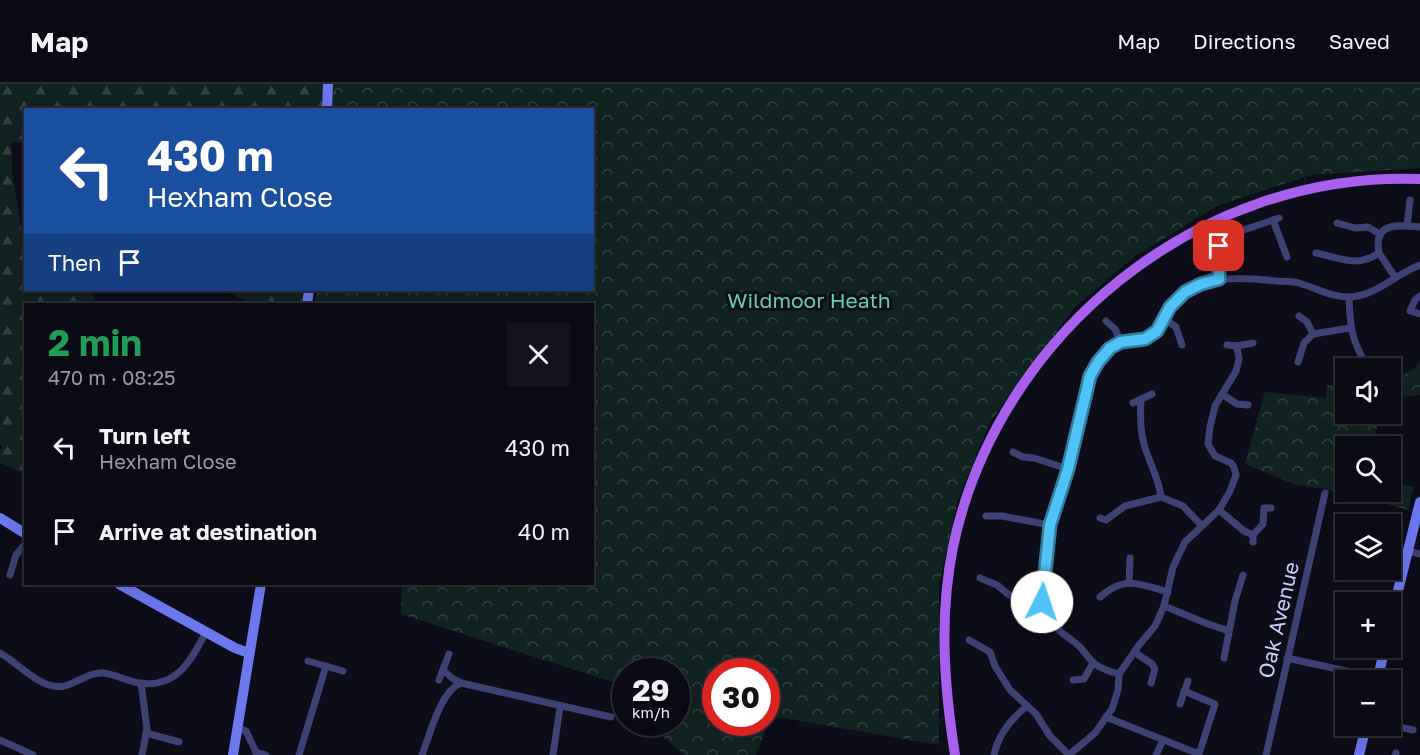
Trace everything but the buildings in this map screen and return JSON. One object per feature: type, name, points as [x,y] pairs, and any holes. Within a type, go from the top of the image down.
[{"type":"main road","points":[[955,755],[943,644],[954,542],[970,489],[988,444],[1008,405],[1047,351],[1090,305],[1130,271],[1175,241],[1214,221],[1264,202],[1309,189],[1369,180],[1420,179]]},
{"type":"street","points":[[327,108],[328,84]]},
{"type":"street","points":[[1407,226],[1410,200]]},
{"type":"street","points":[[1219,279],[1219,246],[1228,235],[1276,219],[1287,257]]},
{"type":"street","points":[[1337,223],[1355,228],[1368,227],[1380,234]]},
{"type":"street","points":[[1395,277],[1379,253],[1377,243],[1380,234],[1389,227],[1420,227]]},
{"type":"street","points":[[1316,253],[1355,262],[1368,260],[1379,253]]},
{"type":"street","points":[[1119,674],[1093,663],[1080,647],[1050,622],[1042,602],[1050,525],[1068,469],[1090,376],[1098,362],[1110,348],[1121,342],[1145,339],[1157,331],[1170,307],[1185,292],[1201,284],[1219,279],[1261,278],[1298,282],[1319,291],[1349,297],[1374,291],[1395,277],[1420,265]]},
{"type":"street","points":[[1420,296],[1415,300],[1410,311],[1420,314]]},
{"type":"street","points":[[1349,297],[1350,328],[1357,351],[1362,358]]},
{"type":"street","points":[[1299,316],[1307,322],[1313,334]]},
{"type":"street","points":[[1164,319],[1176,327],[1182,345]]},
{"type":"street","points":[[1106,321],[1115,329],[1121,342]]},
{"type":"street","points":[[1298,362],[1304,343],[1313,334],[1350,328]]},
{"type":"street","points":[[1227,345],[1252,343]]},
{"type":"street","points":[[969,640],[990,652],[1001,677],[1010,690],[1036,714],[1050,736],[1069,755],[1095,733],[1116,699],[1119,674],[1138,645],[1155,626],[1164,606],[1173,567],[1185,542],[1219,510],[1236,475],[1234,467],[1215,456],[1208,444],[1215,406],[1236,371],[1239,359],[1237,346]]},
{"type":"street","points":[[1222,393],[1237,404],[1248,405]]},
{"type":"street","points":[[1133,403],[1152,394]]},
{"type":"street","points":[[1141,399],[1140,425],[1147,454],[1159,481],[1161,497]]},
{"type":"street","points":[[1013,452],[1023,457],[1034,458],[1068,469]]},
{"type":"street","name":"Oak Avenue","points":[[1266,755],[1326,493]]},
{"type":"street","points":[[1100,518],[1106,520],[1125,506],[1161,497],[1183,506],[1202,526]]},
{"type":"street","points":[[1398,592],[1420,502]]},
{"type":"street","points":[[1219,510],[1253,538],[1263,524],[1264,508],[1271,508]]},
{"type":"street","points":[[986,516],[1050,525]]},
{"type":"street","points":[[0,518],[24,533]]},
{"type":"street","points":[[10,575],[16,555],[24,545]]},
{"type":"street","points":[[1408,551],[1420,554]]},
{"type":"street","points":[[1129,583],[1130,558]]},
{"type":"street","points":[[1224,658],[1243,576]]},
{"type":"street","points":[[980,578],[997,585],[1009,595],[1028,601],[1042,602]]},
{"type":"street","points":[[1100,597],[1111,587],[1121,583],[1135,582],[1168,592]]},
{"type":"street","points":[[121,585],[235,648],[249,653]]},
{"type":"street","points":[[233,755],[261,585]]},
{"type":"street","points":[[1164,606],[1229,631]]},
{"type":"street","points":[[0,653],[42,682],[55,687],[66,686],[90,675],[103,673],[141,683],[165,681],[181,672],[190,662],[206,632]]},
{"type":"street","points":[[1134,652],[1152,664],[1155,669],[1151,683]]},
{"type":"street","points":[[439,680],[449,654]]},
{"type":"street","points":[[1287,658],[1338,670]]},
{"type":"street","points":[[308,660],[343,671]]},
{"type":"street","points":[[1073,680],[1084,679],[1093,663]]},
{"type":"street","points":[[299,755],[326,666]]},
{"type":"street","points":[[443,670],[461,683],[611,717]]},
{"type":"street","points":[[452,678],[452,688]]},
{"type":"street","points":[[1180,705],[1188,681]]},
{"type":"street","points":[[141,683],[146,733],[142,755]]},
{"type":"street","points":[[422,755],[444,700],[452,688],[461,683]]},
{"type":"street","points":[[1106,717],[1198,754],[1215,704],[1185,691]]},
{"type":"street","points":[[553,755],[560,706]]},
{"type":"street","points":[[994,755],[999,738],[1006,727],[1027,706]]},
{"type":"street","points":[[1401,727],[1413,730]]},
{"type":"street","points":[[238,728],[246,731],[254,753],[266,755]]},
{"type":"street","points":[[146,733],[179,742]]},
{"type":"street","points":[[1359,755],[1364,736]]},
{"type":"street","points":[[0,740],[33,755]]},
{"type":"street","points":[[1156,755],[1163,740]]},
{"type":"green space","points":[[0,84],[572,84],[526,108],[24,108],[24,143],[11,142],[12,171],[24,245],[24,291],[91,291],[95,299],[92,303],[24,303],[24,474],[0,463],[2,446],[0,444]]},
{"type":"green space","name":"Wildmoor Heath","points":[[336,84],[1420,84],[1420,168],[1311,175],[1217,206],[1134,257],[1075,307],[990,422],[958,500],[939,585],[939,745],[780,718],[780,658],[702,658],[702,736],[763,736],[756,755],[684,755],[662,736],[690,736],[690,658],[612,658],[612,682],[401,614],[402,585],[594,585],[594,303],[315,303],[317,291],[594,291],[594,108],[335,108]]},
{"type":"green space","points":[[213,291],[303,291],[302,303],[244,303],[245,300],[233,294]]},
{"type":"green space","points":[[1420,362],[1420,395],[1401,397],[1401,375],[1414,369]]},
{"type":"green space","points":[[1327,385],[1335,385],[1335,424],[1378,424],[1374,436],[1335,436],[1335,491],[1294,484],[1245,464],[1265,392],[1326,398]]},
{"type":"green space","points":[[1401,484],[1414,487],[1408,510],[1379,502],[1401,502]]},
{"type":"waterway","points":[[1304,186],[1311,135],[1331,107],[1364,84]]},
{"type":"waterway","points":[[911,738],[944,718]]},
{"type":"route","points":[[1042,602],[1050,525],[1066,480],[1090,376],[1110,348],[1121,342],[1145,339],[1157,331],[1170,307],[1185,292],[1219,279],[1219,246]]}]
